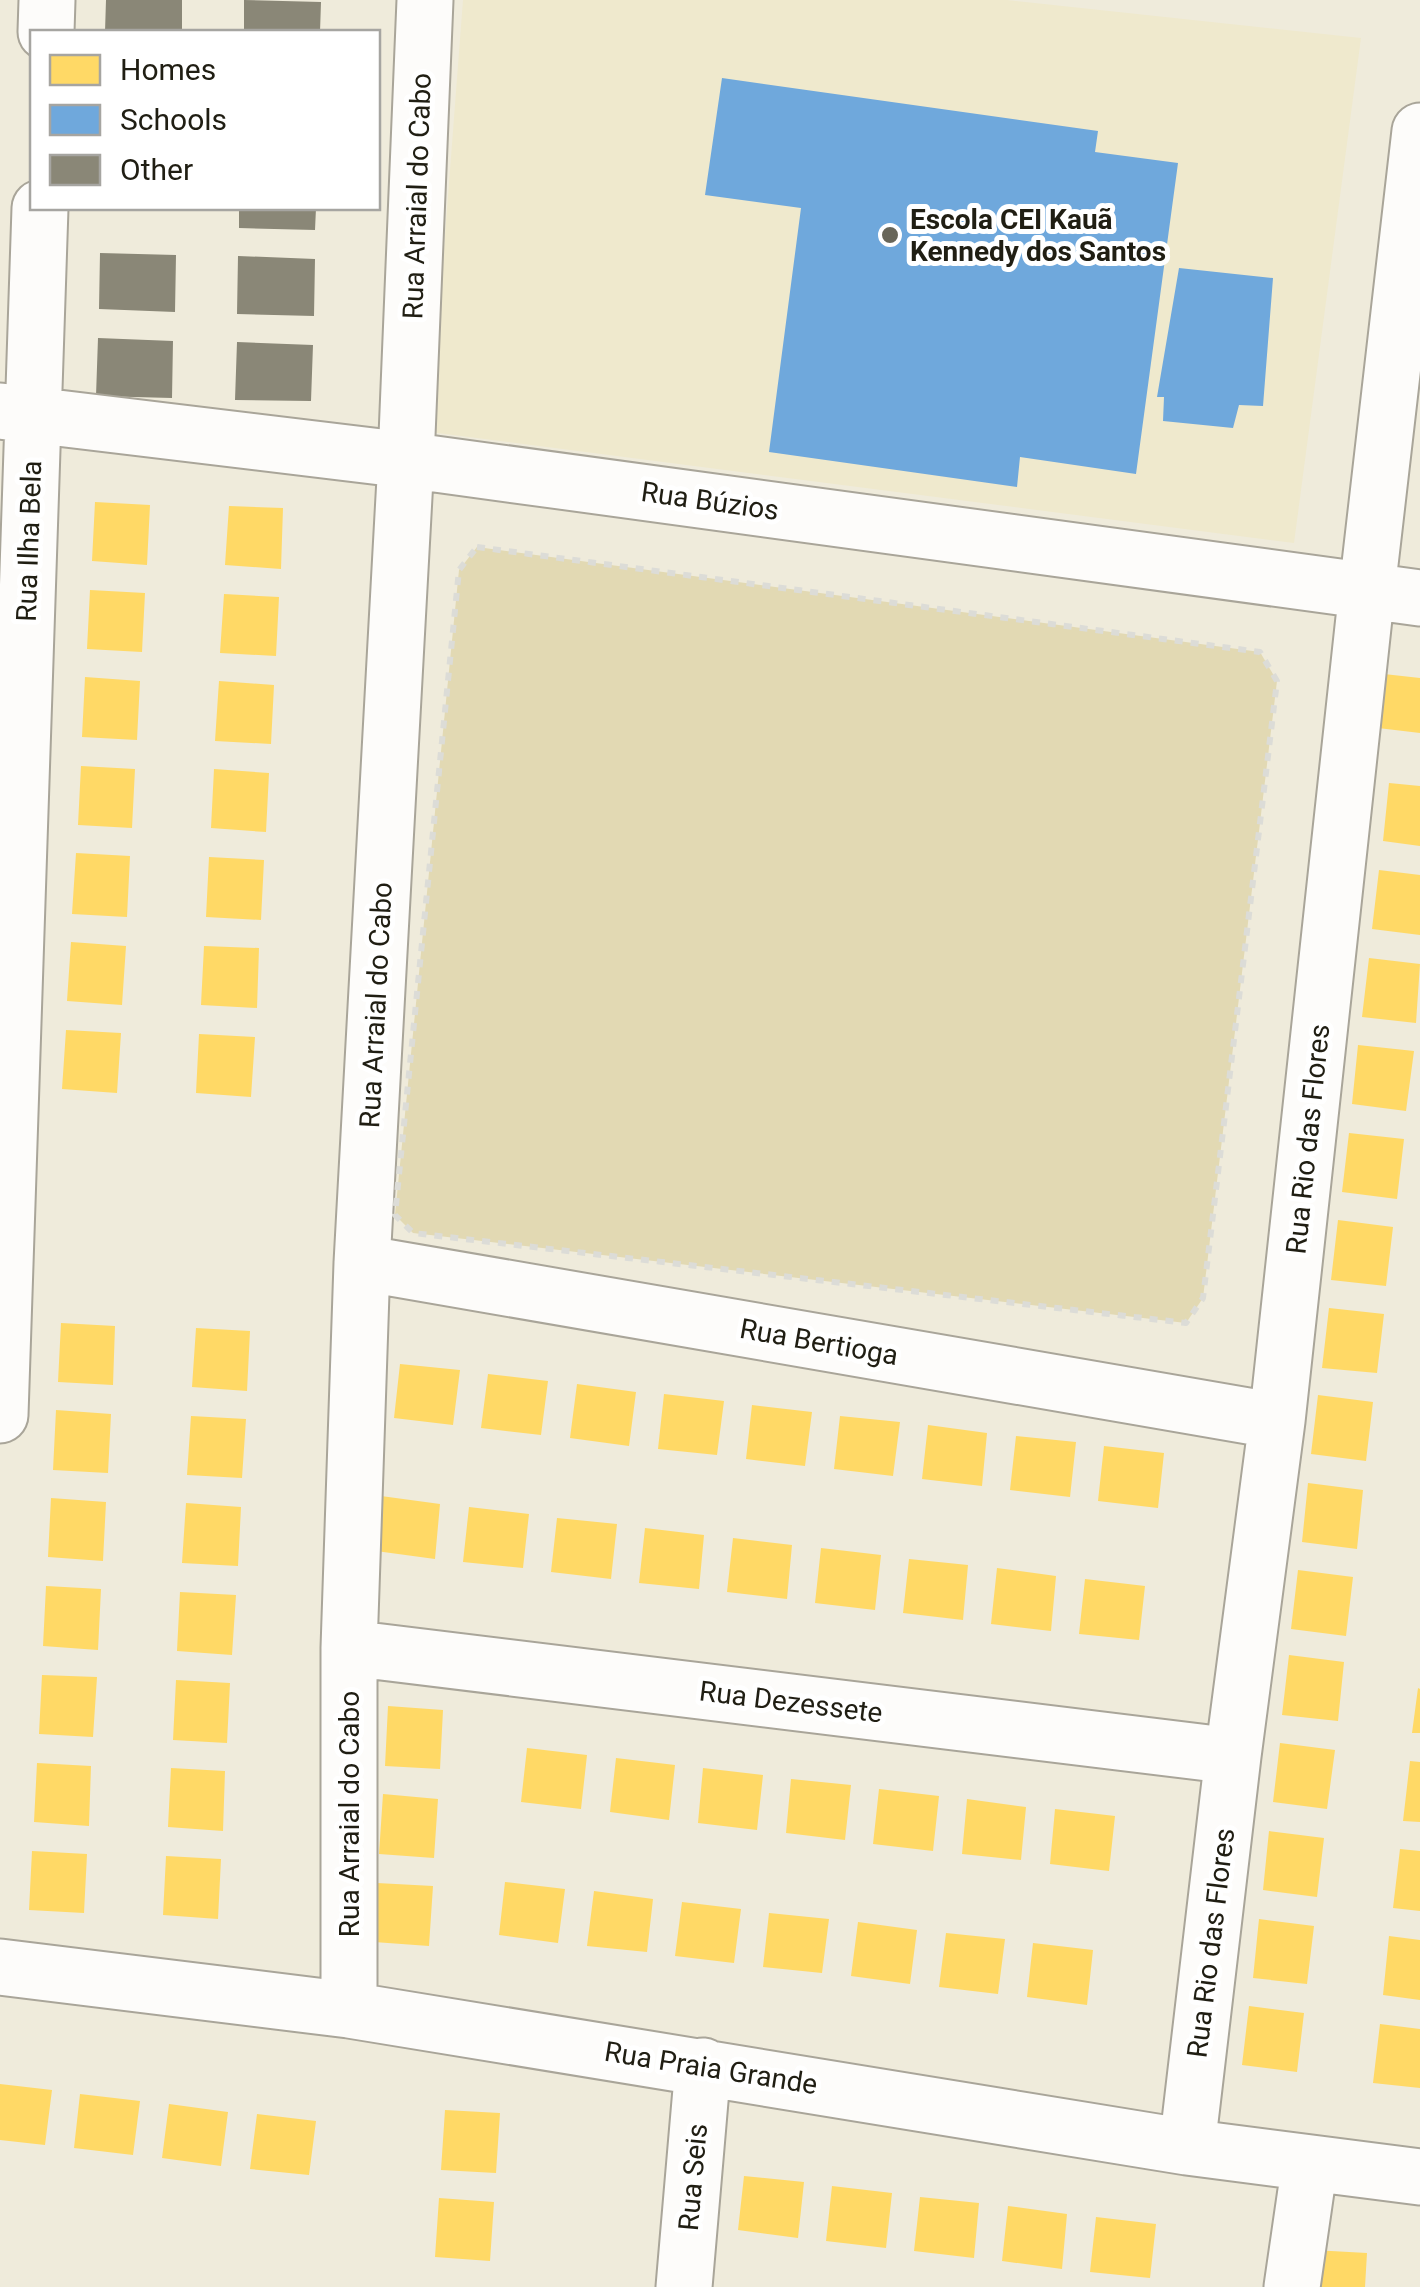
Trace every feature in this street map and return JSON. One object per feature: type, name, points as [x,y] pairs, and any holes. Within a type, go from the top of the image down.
[{"type":"street","points":[[46,30],[47,0]]},
{"type":"street","name":"Rua Arraial do Cabo","points":[[349,2010],[349,1648],[362,1263],[406,460],[425,0]]},
{"type":"street","name":"Rua Rio das Flores","points":[[1187,2147],[1277,1420],[1420,130]]},
{"type":"street","name":"Rua Ilha Bela","points":[[0,1414],[16,412],[40,210]]},
{"type":"street","name":"Rua Búzios","points":[[16,412],[406,460],[1420,598]]},
{"type":"street","name":"Rua Bertioga","points":[[362,1263],[1277,1420]]},
{"type":"street","name":"Rua Dezessete","points":[[349,1648],[1234,1756]]},
{"type":"street","name":"Rua Praia Grande","points":[[0,1968],[349,2010],[1187,2147],[1420,2176]]},
{"type":"street","name":"Rua Seis","points":[[684,2287],[702,2066]]},
{"type":"street","points":[[1292,2287],[1310,2164]]},
{"type":"path","points":[[478,547],[1260,652],[1276,681],[1203,1298],[1186,1323],[413,1233],[396,1215],[459,570],[478,547]]},
{"type":"shaded area","name":"Escola CEI Kauã Kennedy dos Santos","points":[[463,0],[1007,0],[1361,38],[1294,543],[430,432]]},
{"type":"shaded area","points":[[477,547],[1260,652],[1277,681],[1203,1298],[1186,1323],[413,1233],[395,1215],[459,570]]},
{"type":"building: Homes","points":[[95,502],[150,505],[147,565],[92,561]]},
{"type":"building: Homes","points":[[229,506],[283,508],[281,569],[225,565]]},
{"type":"building: Homes","points":[[90,590],[145,593],[142,652],[87,649]]},
{"type":"building: Homes","points":[[224,594],[279,597],[276,656],[220,653]]},
{"type":"building: Homes","points":[[1384,674],[1420,678],[1420,733],[1378,728]]},
{"type":"building: Homes","points":[[85,677],[140,681],[137,740],[82,737]]},
{"type":"building: Homes","points":[[219,681],[274,685],[271,744],[215,741]]},
{"type":"building: Homes","points":[[81,766],[135,769],[132,828],[78,825]]},
{"type":"building: Homes","points":[[214,769],[269,773],[266,832],[211,828]]},
{"type":"building: Homes","points":[[1389,783],[1420,786],[1420,846],[1383,841]]},
{"type":"building: Homes","points":[[76,853],[130,856],[127,917],[72,914]]},
{"type":"building: Homes","points":[[209,857],[264,860],[261,920],[206,917]]},
{"type":"building: Homes","points":[[1379,870],[1420,875],[1420,935],[1372,929]]},
{"type":"building: Homes","points":[[71,942],[126,946],[122,1005],[67,1001]]},
{"type":"building: Homes","points":[[204,946],[259,948],[257,1008],[201,1005]]},
{"type":"building: Homes","points":[[1369,958],[1420,964],[1416,1023],[1362,1017]]},
{"type":"building: Homes","points":[[66,1030],[121,1033],[117,1093],[62,1089]]},
{"type":"building: Homes","points":[[199,1034],[255,1037],[251,1097],[196,1093]]},
{"type":"building: Homes","points":[[1358,1045],[1414,1051],[1406,1111],[1352,1104]]},
{"type":"building: Homes","points":[[1349,1133],[1404,1139],[1397,1199],[1342,1192]]},
{"type":"building: Homes","points":[[1338,1220],[1393,1227],[1386,1286],[1331,1280]]},
{"type":"building: Homes","points":[[1329,1308],[1384,1314],[1377,1373],[1322,1368]]},
{"type":"building: Homes","points":[[61,1323],[115,1326],[113,1385],[58,1382]]},
{"type":"building: Homes","points":[[196,1328],[250,1331],[247,1391],[192,1387]]},
{"type":"building: Homes","points":[[400,1364],[460,1370],[453,1425],[394,1418]]},
{"type":"building: Homes","points":[[488,1374],[548,1381],[541,1435],[481,1428]]},
{"type":"building: Homes","points":[[577,1384],[636,1392],[629,1446],[570,1438]]},
{"type":"building: Homes","points":[[664,1394],[724,1401],[717,1455],[658,1449]]},
{"type":"building: Homes","points":[[1318,1395],[1373,1402],[1366,1461],[1311,1454]]},
{"type":"building: Homes","points":[[752,1405],[812,1412],[805,1466],[746,1459]]},
{"type":"building: Homes","points":[[56,1410],[111,1414],[108,1473],[53,1470]]},
{"type":"building: Homes","points":[[191,1416],[246,1419],[242,1478],[187,1475]]},
{"type":"building: Homes","points":[[840,1416],[900,1422],[893,1476],[834,1469]]},
{"type":"building: Homes","points":[[928,1425],[987,1433],[982,1486],[922,1479]]},
{"type":"building: Homes","points":[[1016,1436],[1076,1442],[1070,1497],[1010,1490]]},
{"type":"building: Homes","points":[[1104,1446],[1164,1453],[1158,1508],[1098,1501]]},
{"type":"building: Homes","points":[[1308,1483],[1363,1490],[1357,1549],[1302,1542]]},
{"type":"building: Homes","points":[[381,1496],[440,1504],[435,1559],[376,1551]]},
{"type":"building: Homes","points":[[51,1498],[106,1502],[103,1561],[48,1557]]},
{"type":"building: Homes","points":[[186,1503],[241,1507],[238,1566],[182,1563]]},
{"type":"building: Homes","points":[[469,1507],[529,1514],[523,1568],[463,1562]]},
{"type":"building: Homes","points":[[557,1518],[617,1524],[611,1579],[551,1572]]},
{"type":"building: Homes","points":[[645,1528],[704,1535],[699,1589],[639,1583]]},
{"type":"building: Homes","points":[[733,1538],[792,1545],[787,1599],[727,1592]]},
{"type":"building: Homes","points":[[821,1548],[881,1555],[875,1610],[815,1603]]},
{"type":"building: Homes","points":[[909,1559],[968,1565],[963,1620],[903,1613]]},
{"type":"building: Homes","points":[[997,1568],[1056,1576],[1051,1631],[991,1624]]},
{"type":"building: Homes","points":[[1298,1570],[1353,1577],[1346,1636],[1291,1629]]},
{"type":"building: Homes","points":[[1085,1579],[1145,1586],[1139,1640],[1079,1634]]},
{"type":"building: Homes","points":[[46,1586],[101,1589],[98,1650],[43,1646]]},
{"type":"building: Homes","points":[[180,1592],[236,1595],[232,1655],[177,1651]]},
{"type":"building: Homes","points":[[1289,1655],[1344,1662],[1338,1721],[1282,1715]]},
{"type":"building: Homes","points":[[42,1675],[97,1677],[93,1737],[39,1734]]},
{"type":"building: Homes","points":[[176,1680],[230,1683],[227,1743],[173,1740]]},
{"type":"building: Homes","points":[[1418,1688],[1420,1733],[1412,1733]]},
{"type":"building: Homes","points":[[388,1706],[443,1710],[440,1769],[385,1766]]},
{"type":"building: Homes","points":[[1280,1743],[1335,1750],[1327,1809],[1273,1802]]},
{"type":"building: Homes","points":[[527,1748],[587,1755],[581,1809],[521,1802]]},
{"type":"building: Homes","points":[[616,1758],[675,1765],[669,1820],[610,1812]]},
{"type":"building: Homes","points":[[1410,1761],[1420,1762],[1420,1822],[1403,1821]]},
{"type":"building: Homes","points":[[37,1763],[91,1766],[89,1826],[34,1822]]},
{"type":"building: Homes","points":[[171,1768],[225,1771],[223,1831],[168,1827]]},
{"type":"building: Homes","points":[[703,1768],[763,1775],[757,1830],[698,1823]]},
{"type":"building: Homes","points":[[791,1779],[851,1785],[845,1840],[786,1833]]},
{"type":"building: Homes","points":[[879,1789],[939,1796],[933,1851],[873,1844]]},
{"type":"building: Homes","points":[[383,1794],[438,1799],[434,1858],[379,1854]]},
{"type":"building: Homes","points":[[967,1799],[1026,1807],[1021,1860],[962,1854]]},
{"type":"building: Homes","points":[[1055,1809],[1115,1816],[1109,1871],[1050,1864]]},
{"type":"building: Homes","points":[[1269,1831],[1324,1838],[1317,1897],[1263,1890]]},
{"type":"building: Homes","points":[[1400,1849],[1420,1851],[1420,1911],[1393,1908]]},
{"type":"building: Homes","points":[[32,1851],[87,1854],[84,1913],[29,1910]]},
{"type":"building: Homes","points":[[166,1856],[221,1859],[218,1919],[163,1915]]},
{"type":"building: Homes","points":[[505,1882],[565,1889],[558,1943],[499,1935]]},
{"type":"building: Homes","points":[[377,1883],[433,1886],[429,1946],[374,1942]]},
{"type":"building: Homes","points":[[594,1891],[653,1899],[647,1952],[587,1946]]},
{"type":"building: Homes","points":[[682,1902],[741,1909],[734,1963],[675,1956]]},
{"type":"building: Homes","points":[[769,1913],[829,1919],[822,1973],[763,1967]]},
{"type":"building: Homes","points":[[1259,1919],[1314,1926],[1307,1984],[1253,1978]]},
{"type":"building: Homes","points":[[858,1922],[917,1930],[910,1984],[851,1976]]},
{"type":"building: Homes","points":[[946,1933],[1005,1939],[998,1994],[939,1987]]},
{"type":"building: Homes","points":[[1389,1936],[1420,1940],[1420,2000],[1383,1995]]},
{"type":"building: Homes","points":[[1033,1943],[1093,1950],[1087,2005],[1027,1997]]},
{"type":"building: Homes","points":[[1249,2006],[1304,2013],[1297,2072],[1242,2065]]},
{"type":"building: Homes","points":[[1380,2024],[1420,2029],[1420,2088],[1373,2083]]},
{"type":"building: Homes","points":[[0,2084],[52,2090],[45,2145],[0,2140]]},
{"type":"building: Homes","points":[[80,2094],[140,2101],[133,2155],[74,2148]]},
{"type":"building: Homes","points":[[169,2104],[228,2112],[221,2166],[162,2158]]},
{"type":"building: Homes","points":[[445,2110],[500,2113],[496,2173],[441,2170]]},
{"type":"building: Homes","points":[[257,2114],[316,2121],[309,2175],[250,2169]]},
{"type":"building: Homes","points":[[744,2176],[804,2182],[798,2238],[738,2230]]},
{"type":"building: Homes","points":[[832,2186],[892,2193],[886,2248],[826,2241]]},
{"type":"building: Homes","points":[[920,2197],[979,2203],[974,2258],[914,2251]]},
{"type":"building: Homes","points":[[439,2198],[494,2202],[490,2261],[435,2257]]},
{"type":"building: Homes","points":[[1008,2206],[1067,2214],[1062,2269],[1002,2261]]},
{"type":"building: Homes","points":[[1096,2217],[1156,2224],[1150,2278],[1090,2272]]},
{"type":"building: Homes","points":[[1313,2250],[1367,2253],[1365,2287],[1310,2287]]},
{"type":"building: Schools","points":[[722,78],[1098,131],[1095,152],[1178,163],[1136,474],[1020,457],[1017,487],[769,452],[801,208],[705,195]]},
{"type":"building: Schools","points":[[1179,268],[1273,278],[1263,406],[1239,405],[1233,428],[1163,421],[1164,397],[1157,397]]},
{"type":"building: Other","points":[[106,0],[182,0],[182,30],[105,30]]},
{"type":"building: Other","points":[[244,0],[321,2],[320,30],[244,30]]},
{"type":"building: Other","points":[[239,210],[316,210],[315,230],[239,228]]},
{"type":"building: Other","points":[[100,253],[176,255],[175,312],[99,309]]},
{"type":"building: Other","points":[[238,256],[315,259],[314,316],[237,314]]},
{"type":"building: Other","points":[[98,338],[173,341],[172,398],[96,396]]},
{"type":"building: Other","points":[[237,342],[313,345],[311,401],[235,400]]},
{"type":"place","name":"Escola CEI Kauã Kennedy dos Santos","points":[[890,235]]}]
